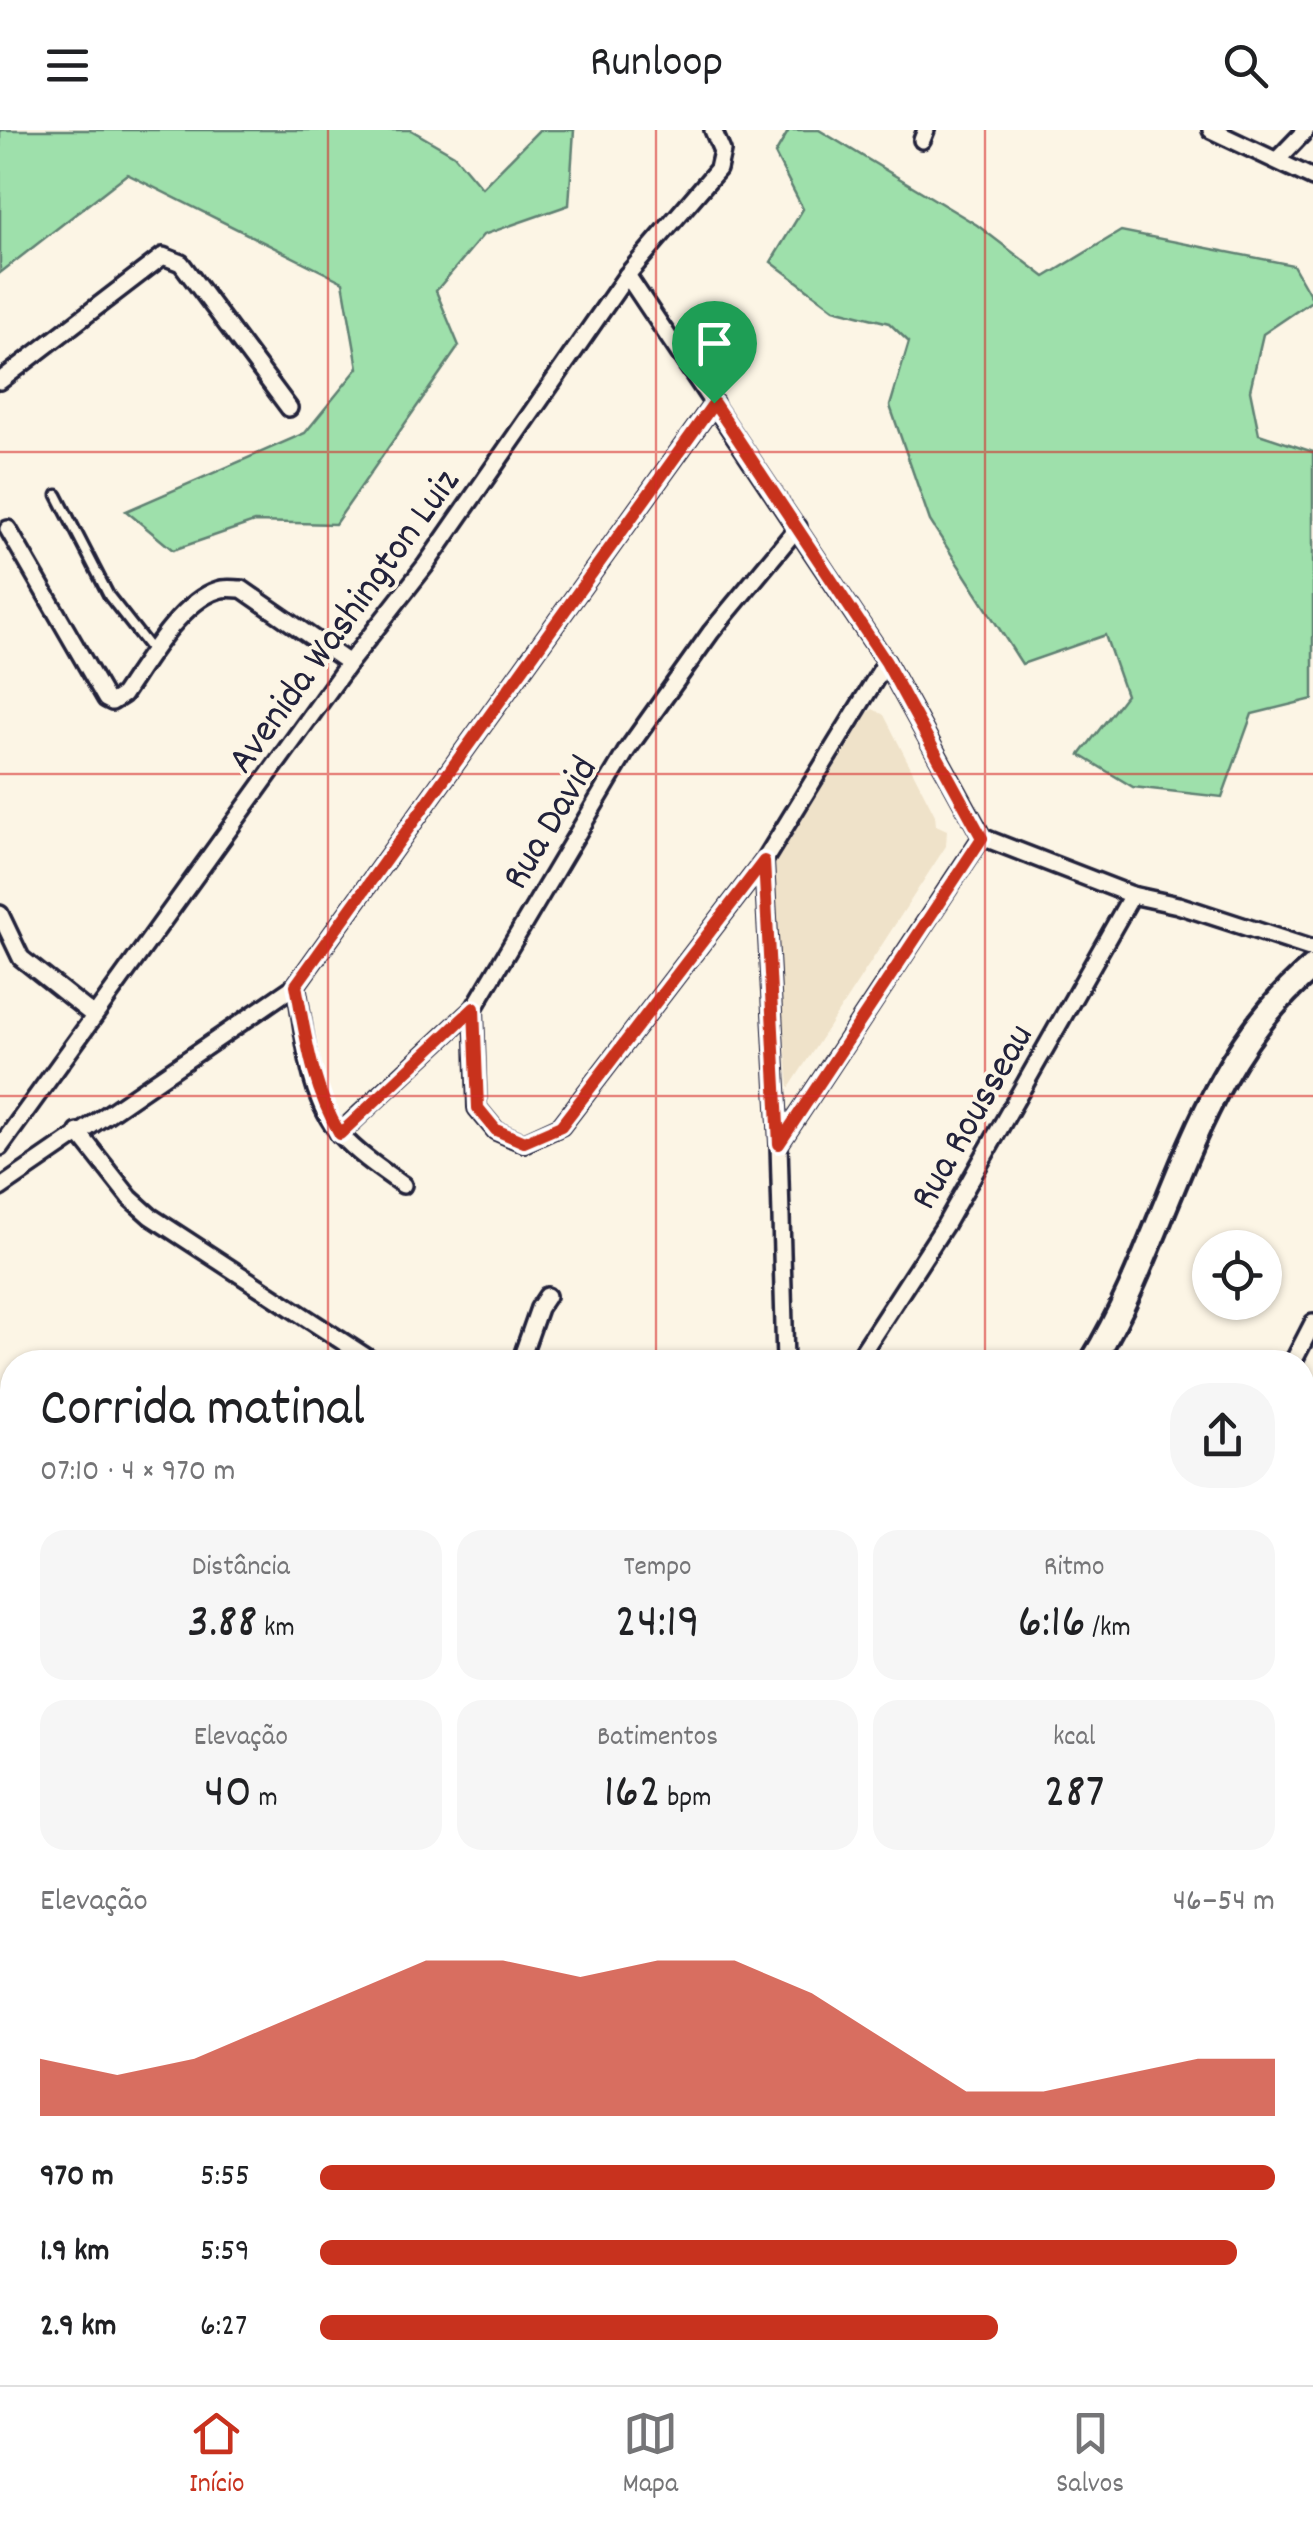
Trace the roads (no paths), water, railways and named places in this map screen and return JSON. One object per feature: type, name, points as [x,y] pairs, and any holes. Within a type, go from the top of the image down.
[{"type":"main road","points":[[1098,1350],[1122,1306],[1205,1112],[1278,999],[1313,967]]},
{"type":"street","name":"Avenida Washington Luiz","points":[[0,1147],[348,663],[425,566],[627,275],[718,168],[722,152],[712,130]]},
{"type":"street","points":[[1210,130],[1313,178]]},
{"type":"street","points":[[1277,160],[1306,130]]},
{"type":"street","points":[[0,381],[163,256],[181,263],[289,408]]},
{"type":"street","points":[[627,275],[886,662],[982,838],[1132,895],[1313,949]]},
{"type":"street","points":[[0,1188],[296,985],[714,403]]},
{"type":"street","name":"Rua David","points":[[340,1134],[474,1008],[627,750],[711,632],[798,527]]},
{"type":"street","points":[[8,529],[106,699],[118,700],[153,652],[199,600],[221,588],[242,590],[348,663]]},
{"type":"street","points":[[474,1008],[478,1108],[496,1130],[524,1142],[561,1126],[764,861],[886,662]]},
{"type":"street","points":[[779,1144],[982,838]]},
{"type":"street","points":[[764,861],[779,1144],[785,1350]]},
{"type":"street","name":"Rua Rousseau","points":[[864,1350],[945,1224],[1132,895]]},
{"type":"street","points":[[1,922],[21,958],[93,1015]]},
{"type":"street","points":[[296,985],[322,1104],[340,1134],[403,1185]]},
{"type":"street","points":[[78,1132],[130,1198],[150,1216],[356,1350]]},
{"type":"street","points":[[524,1350],[547,1296]]},
{"type":"street","points":[[1299,1350],[1313,1323]]},
{"type":"lane","points":[[57,495],[110,596],[153,652]]}]
